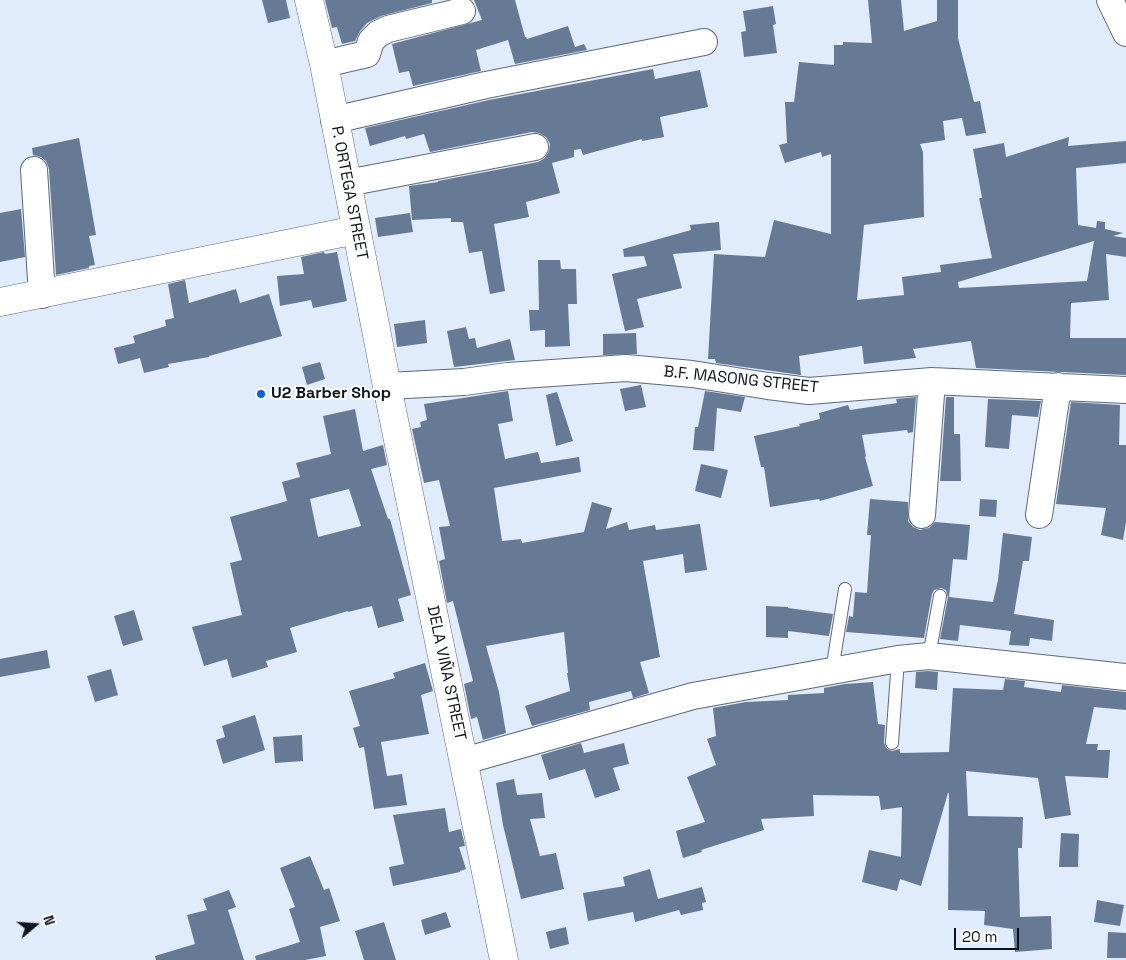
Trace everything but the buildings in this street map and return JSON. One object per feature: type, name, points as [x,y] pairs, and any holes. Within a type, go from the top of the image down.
[{"type":"street","name":"P. ORTEGA STREET","points":[[309,0],[324,64],[387,386]]},
{"type":"street","points":[[1110,0],[1126,33]]},
{"type":"street","points":[[324,64],[367,54],[371,42],[378,34],[388,29],[462,11]]},
{"type":"street","points":[[334,120],[486,86],[704,42]]},
{"type":"street","points":[[347,183],[536,147]]},
{"type":"street","points":[[34,170],[42,295]]},
{"type":"street","points":[[0,302],[356,230]]},
{"type":"street","name":"B.F. MASONG STREET","points":[[387,386],[464,382],[508,376],[626,368],[692,374],[809,391],[932,381],[1126,390]]},
{"type":"street","points":[[922,515],[932,381]]},
{"type":"street","name":"DELA VIÑA STREET","points":[[387,386],[504,960]]},
{"type":"street","points":[[1039,515],[1058,386]]},
{"type":"street","points":[[464,761],[693,696],[898,659],[930,656],[1126,677]]},
{"type":"lane","points":[[832,671],[845,589]]},
{"type":"lane","points":[[930,656],[940,596]]},
{"type":"lane","points":[[892,743],[898,659]]},
{"type":"place","name":"U2 Barber Shop","points":[[261,394]]}]
